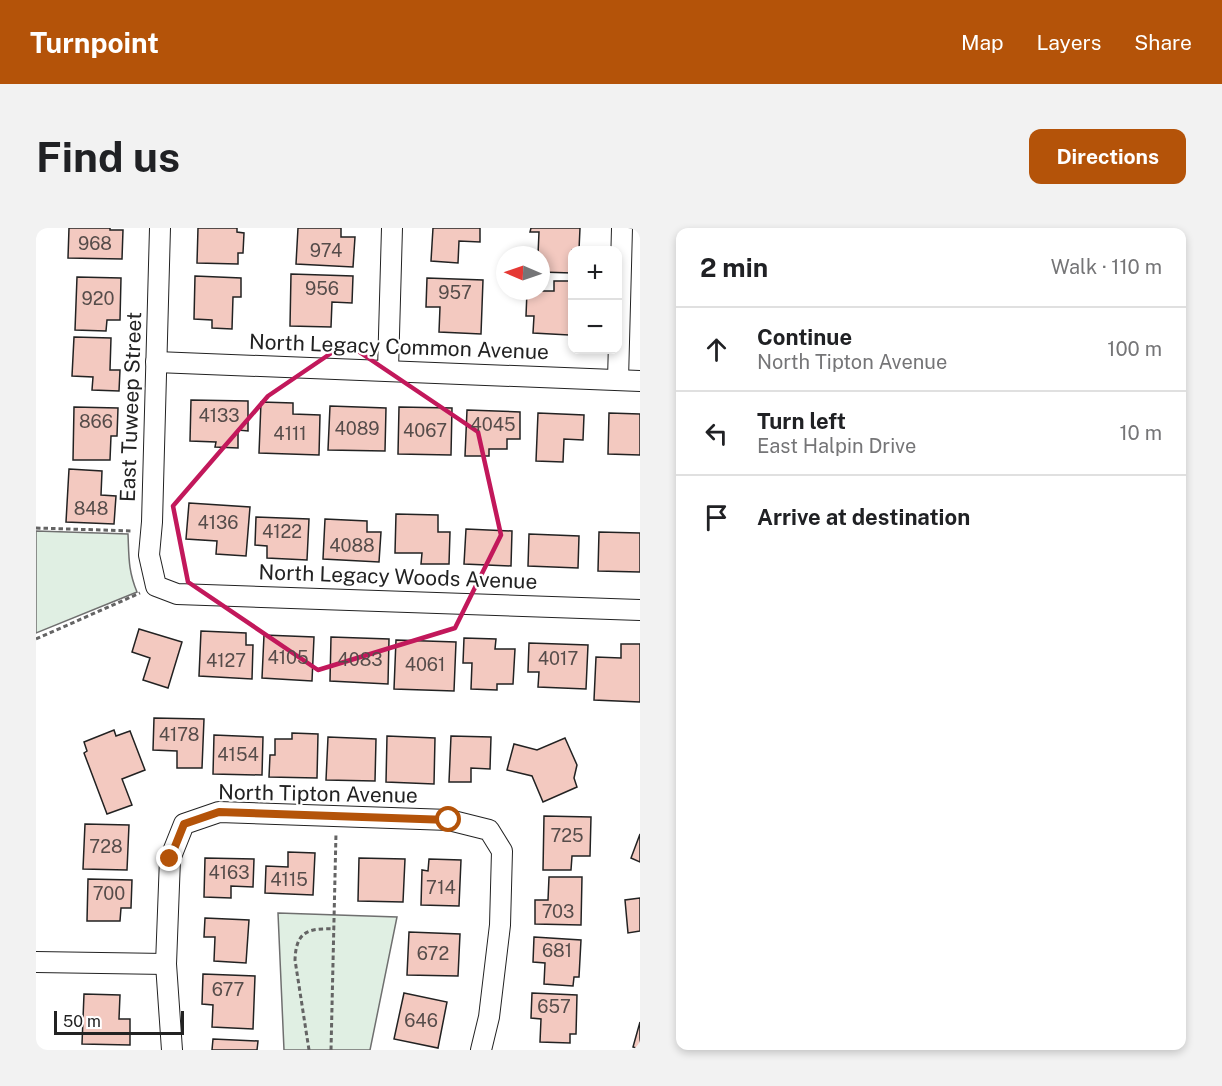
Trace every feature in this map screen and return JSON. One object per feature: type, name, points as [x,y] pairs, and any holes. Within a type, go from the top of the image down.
[{"type":"street","name":"East Tuweep Street","points":[[152,588],[149,555],[160,228]]},
{"type":"street","points":[[388,370],[392,228]]},
{"type":"street","points":[[618,380],[622,228]]},
{"type":"street","name":"North Legacy Common Avenue","points":[[156,362],[640,381]]},
{"type":"street","name":"North Legacy Woods Avenue","points":[[152,588],[177,594],[640,610]]},
{"type":"street","name":"North Tipton Avenue","points":[[166,964],[170,859],[184,824],[219,812],[449,820],[489,830],[501,851],[500,925],[489,1017],[481,1050]]},
{"type":"street","points":[[36,962],[166,964],[172,1050]]},
{"type":"path","points":[[36,528],[151,532]]},
{"type":"path","points":[[36,639],[152,588]]},
{"type":"path","points":[[331,1050],[337,816]]},
{"type":"path","points":[[309,1050],[296,946],[302,936],[311,930],[335,929]]},
{"type":"highlighted area","points":[[346,343],[478,432],[501,535],[455,628],[318,670],[188,582],[173,506],[268,396]]},
{"type":"green space","points":[[36,531],[128,534],[130,570],[137,592],[36,633]]},
{"type":"green space","points":[[278,913],[397,917],[370,1050],[284,1050]]},
{"type":"building","points":[[69,228],[123,230],[122,259],[68,258]]},
{"type":"building","points":[[198,228],[237,228],[237,232],[244,233],[243,253],[238,253],[238,264],[197,263]]},
{"type":"building","points":[[298,228],[341,228],[341,237],[355,237],[353,267],[296,264]]},
{"type":"building","points":[[433,228],[480,228],[480,242],[459,241],[458,263],[431,261]]},
{"type":"building","points":[[531,228],[580,228],[579,246],[568,246],[568,273],[550,272],[550,246],[538,246],[539,232],[530,232]]},
{"type":"building","points":[[291,274],[353,276],[352,303],[332,302],[331,327],[290,326]]},
{"type":"building","points":[[195,276],[241,278],[241,297],[233,297],[232,329],[212,328],[212,320],[194,319]]},
{"type":"building","points":[[77,277],[121,278],[120,320],[107,320],[106,331],[75,330]]},
{"type":"building","points":[[427,278],[483,280],[481,334],[439,332],[440,307],[426,307]]},
{"type":"building","points":[[554,281],[568,281],[568,335],[533,333],[534,316],[526,316],[527,300],[550,300],[550,291],[554,291]]},
{"type":"building","points":[[74,337],[111,338],[110,370],[120,370],[119,391],[92,390],[93,377],[72,376]]},
{"type":"building","points":[[191,400],[248,401],[248,431],[238,430],[238,448],[215,447],[216,442],[190,441]]},
{"type":"building","points":[[261,402],[293,403],[293,414],[320,415],[319,455],[259,453]]},
{"type":"building","points":[[330,406],[386,408],[385,451],[328,450]]},
{"type":"building","points":[[74,407],[118,408],[117,436],[111,436],[110,460],[73,460]]},
{"type":"building","points":[[399,407],[452,408],[451,455],[398,454]]},
{"type":"building","points":[[467,410],[520,412],[520,439],[507,439],[507,449],[489,449],[489,456],[465,456]]},
{"type":"building","points":[[538,413],[584,415],[583,440],[564,439],[563,462],[536,461]]},
{"type":"building","points":[[609,413],[640,414],[640,455],[608,454]]},
{"type":"building","points":[[69,469],[102,471],[101,495],[116,496],[114,524],[66,522]]},
{"type":"building","points":[[189,503],[250,507],[246,556],[216,554],[217,541],[186,539]]},
{"type":"building","points":[[396,514],[438,515],[438,532],[450,532],[449,564],[421,564],[422,553],[395,553]]},
{"type":"building","points":[[256,517],[309,519],[307,560],[267,558],[267,546],[255,545]]},
{"type":"building","points":[[325,519],[367,521],[367,532],[381,532],[379,562],[323,559]]},
{"type":"building","points":[[466,529],[512,531],[511,566],[464,564]]},
{"type":"building","points":[[599,532],[640,533],[640,572],[598,571]]},
{"type":"building","points":[[529,534],[579,536],[578,568],[528,566]]},
{"type":"building","points":[[139,629],[182,642],[168,688],[143,680],[150,658],[132,652]]},
{"type":"building","points":[[201,631],[246,633],[246,645],[253,645],[252,679],[199,676]]},
{"type":"building","points":[[264,635],[314,637],[312,681],[262,678]]},
{"type":"building","points":[[331,637],[389,639],[388,684],[330,681]]},
{"type":"building","points":[[464,638],[496,639],[495,649],[515,649],[513,684],[497,684],[497,690],[471,689],[472,663],[463,663]]},
{"type":"building","points":[[396,640],[456,642],[454,691],[394,689]]},
{"type":"building","points":[[529,643],[588,645],[586,689],[538,687],[539,672],[528,672]]},
{"type":"building","points":[[621,644],[640,644],[640,702],[594,700],[596,657],[621,658]]},
{"type":"building","points":[[154,718],[204,719],[202,768],[177,768],[177,751],[153,750]]},
{"type":"building","points":[[114,730],[116,736],[130,731],[145,770],[122,779],[132,805],[107,814],[84,753],[87,751],[84,742]]},
{"type":"building","points":[[292,733],[318,734],[317,778],[269,777],[270,755],[275,755],[275,739],[292,739]]},
{"type":"building","points":[[214,735],[263,737],[262,775],[213,774]]},
{"type":"building","points":[[387,736],[435,738],[434,784],[386,782]]},
{"type":"building","points":[[451,736],[491,737],[490,769],[471,768],[471,782],[449,782]]},
{"type":"building","points":[[328,737],[376,739],[375,781],[326,780]]},
{"type":"building","points":[[565,738],[577,765],[574,778],[577,787],[543,802],[532,776],[507,770],[514,744],[537,750]]},
{"type":"building","points":[[544,816],[591,817],[590,856],[572,856],[571,870],[543,870]]},
{"type":"building","points":[[85,824],[129,825],[127,870],[83,869]]},
{"type":"building","points":[[640,834],[640,862],[631,858]]},
{"type":"building","points":[[288,852],[315,853],[313,895],[265,893],[266,866],[288,867]]},
{"type":"building","points":[[205,858],[254,859],[253,887],[231,886],[231,898],[204,897]]},
{"type":"building","points":[[359,858],[405,859],[403,902],[358,901]]},
{"type":"building","points":[[429,859],[461,860],[459,906],[421,905],[422,870],[428,871]]},
{"type":"building","points":[[549,877],[582,877],[581,925],[535,924],[535,900],[548,900]]},
{"type":"building","points":[[88,879],[132,880],[131,908],[121,908],[120,921],[87,921]]},
{"type":"building","points":[[640,898],[640,931],[628,933],[625,900]]},
{"type":"building","points":[[205,918],[249,920],[246,963],[214,961],[215,937],[204,937]]},
{"type":"building","points":[[409,932],[460,934],[458,976],[407,975]]},
{"type":"building","points":[[534,937],[581,940],[579,977],[574,977],[573,986],[544,984],[545,963],[533,962]]},
{"type":"building","points":[[203,974],[255,976],[253,1029],[212,1027],[213,1005],[202,1004]]},
{"type":"building","points":[[404,993],[447,1002],[438,1048],[394,1039]]},
{"type":"building","points":[[532,993],[577,995],[576,1034],[570,1034],[570,1043],[540,1042],[541,1019],[531,1018]]},
{"type":"building","points":[[84,994],[120,995],[119,1019],[130,1019],[130,1045],[82,1044]]},
{"type":"building","points":[[640,1022],[640,1049],[633,1047]]},
{"type":"building","points":[[213,1039],[258,1041],[257,1050],[212,1050]]},
{"type":"route","points":[[170,859],[184,824],[219,812],[449,820]]}]
